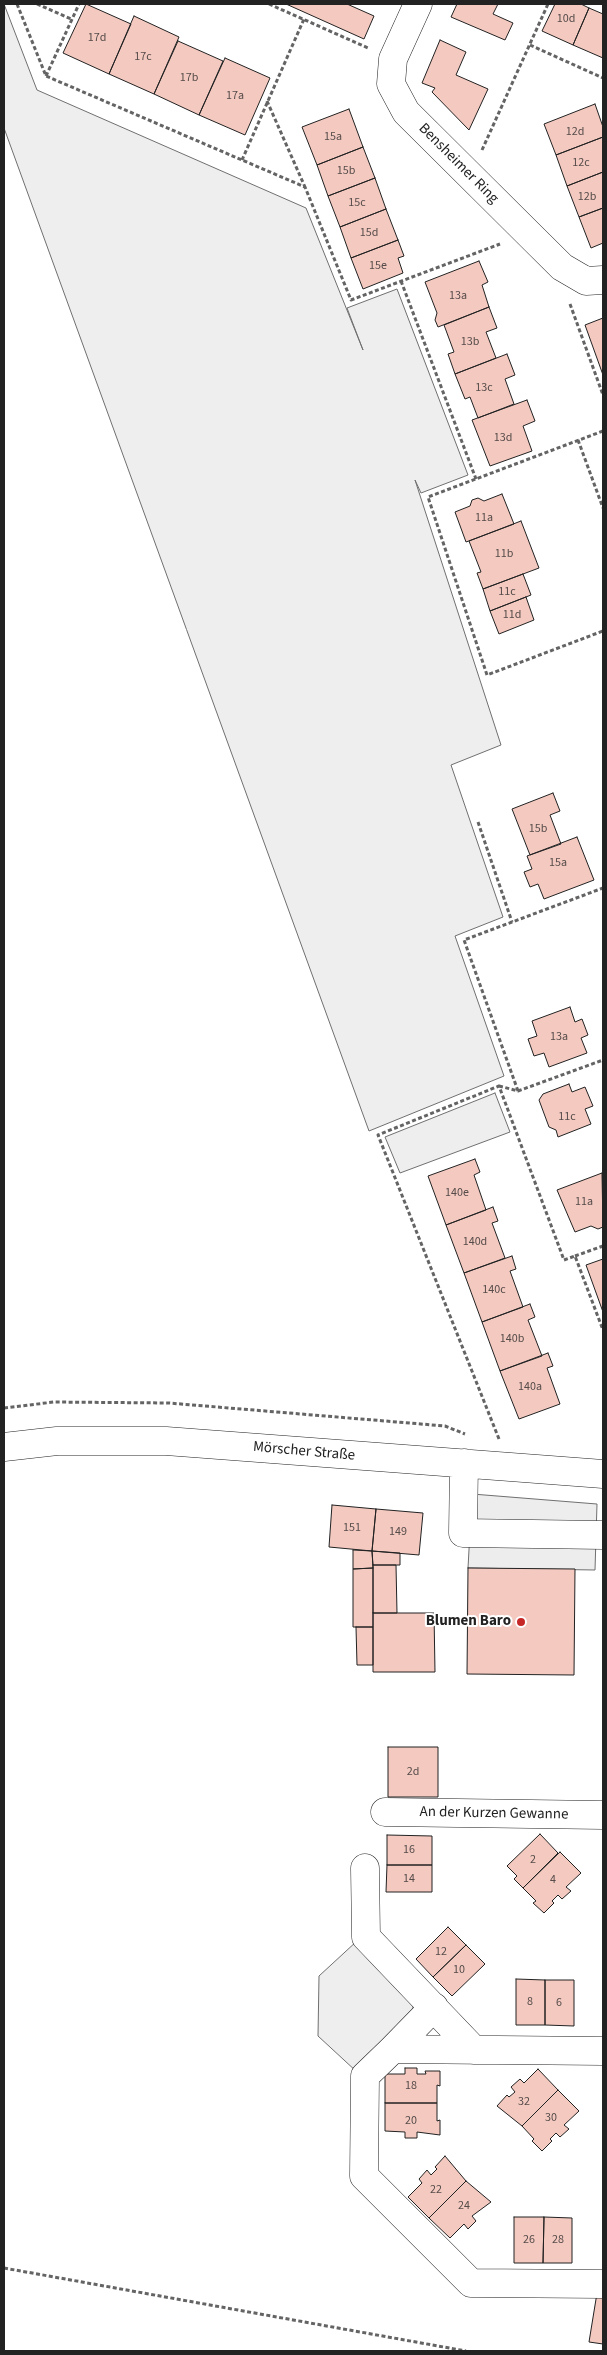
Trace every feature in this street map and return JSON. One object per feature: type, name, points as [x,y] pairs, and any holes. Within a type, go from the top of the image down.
[{"type":"street","name":"Bensheimer Ring","points":[[418,4],[393,59],[392,84],[406,112],[562,267],[586,281],[603,280]]},
{"type":"street","name":"Mörscher Straße","points":[[4,1447],[57,1441],[166,1441],[603,1474]]},
{"type":"street","points":[[464,1464],[463,1533],[603,1536]]},
{"type":"street","name":"An der Kurzen Gewanne","points":[[385,1812],[603,1815]]},
{"type":"street","points":[[365,1868],[366,1937],[474,2050]]},
{"type":"street","points":[[434,2007],[365,2076],[364,2176],[471,2283],[603,2284],[603,2273]]},
{"type":"street","points":[[393,2049],[603,2051]]},
{"type":"path","points":[[16,4],[46,76],[305,187]]},
{"type":"path","points":[[37,4],[71,19]]},
{"type":"path","points":[[46,76],[79,4]]},
{"type":"path","points":[[269,4],[393,59]]},
{"type":"path","points":[[470,176],[548,4]]},
{"type":"path","points":[[242,160],[304,19]]},
{"type":"path","points":[[530,45],[603,78]]},
{"type":"path","points":[[267,101],[305,187],[351,300],[528,233]]},
{"type":"path","points":[[562,267],[565,290],[603,395]]},
{"type":"path","points":[[401,281],[476,479]]},
{"type":"path","points":[[603,431],[428,496],[487,674],[603,631]]},
{"type":"path","points":[[578,440],[603,508]]},
{"type":"path","points":[[478,822],[512,922]]},
{"type":"path","points":[[518,1091],[464,940],[603,888]]},
{"type":"path","points":[[511,1467],[378,1135],[499,1086],[518,1091],[603,1060]]},
{"type":"path","points":[[499,1086],[564,1260],[603,1246]]},
{"type":"path","points":[[575,1256],[603,1330]]},
{"type":"path","points":[[4,1408],[54,1402],[169,1403],[445,1426]]},
{"type":"path","points":[[4,2268],[466,2351]]},
{"type":"shaded area","points":[[4,4],[37,90],[306,208],[363,350],[347,308],[397,289],[468,475],[421,493],[415,480],[501,745],[451,765],[503,917],[455,936],[504,1076],[369,1131],[4,128]]},
{"type":"shaded area","points":[[495,1093],[510,1132],[400,1173],[385,1137]]},
{"type":"shaded area","points":[[472,1494],[597,1504],[595,1570],[468,1568]]},
{"type":"shaded area","points":[[357,1941],[413,2005],[413,2011],[357,2072],[318,2036],[319,1976]]},
{"type":"building","points":[[86,4],[131,24],[109,74],[63,53]]},
{"type":"building","points":[[286,4],[347,4],[374,16],[364,39]]},
{"type":"building","points":[[457,4],[498,4],[493,14],[513,23],[505,40],[451,17]]},
{"type":"building","points":[[555,4],[581,4],[589,8],[573,45],[542,31]]},
{"type":"building","points":[[589,8],[603,14],[603,58],[573,45]]},
{"type":"building","points":[[134,16],[179,37],[154,94],[109,74]]},
{"type":"building","points":[[440,40],[466,52],[456,75],[488,89],[469,130],[432,92],[435,88],[422,83]]},
{"type":"building","points":[[178,41],[223,61],[199,115],[154,94]]},
{"type":"building","points":[[225,58],[270,78],[245,135],[199,115]]},
{"type":"building","points":[[595,104],[603,127],[603,137],[556,155],[544,124]]},
{"type":"building","points":[[349,109],[363,147],[317,165],[302,127]]},
{"type":"building","points":[[603,137],[603,172],[567,186],[556,155]]},
{"type":"building","points":[[363,147],[375,178],[328,196],[317,165]]},
{"type":"building","points":[[603,172],[603,208],[579,217],[567,186]]},
{"type":"building","points":[[375,178],[386,209],[340,227],[328,196]]},
{"type":"building","points":[[603,208],[603,243],[591,248],[579,217]]},
{"type":"building","points":[[386,209],[398,240],[351,258],[340,227]]},
{"type":"building","points":[[398,240],[404,256],[398,258],[403,273],[363,289],[351,258]]},
{"type":"building","points":[[479,261],[488,282],[482,285],[489,307],[438,327],[435,320],[437,313],[425,282]]},
{"type":"building","points":[[489,307],[497,328],[486,332],[496,358],[455,374],[448,354],[454,352],[444,325]]},
{"type":"building","points":[[603,318],[603,375],[585,325]]},
{"type":"building","points":[[507,354],[515,375],[505,379],[514,404],[478,418],[470,397],[465,399],[455,374]]},
{"type":"building","points":[[527,400],[535,421],[523,426],[532,451],[490,466],[472,420]]},
{"type":"building","points":[[502,494],[514,524],[466,542],[455,512],[470,506],[472,500],[478,498],[484,501]]},
{"type":"building","points":[[521,521],[539,568],[483,589],[477,573],[481,572],[469,541]]},
{"type":"building","points":[[523,574],[531,595],[490,611],[483,589]]},
{"type":"building","points":[[526,597],[534,620],[499,634],[490,611]]},
{"type":"building","points":[[553,793],[560,811],[550,815],[561,844],[530,855],[512,809]]},
{"type":"building","points":[[577,837],[594,880],[544,899],[538,884],[530,887],[524,872],[532,869],[527,856]]},
{"type":"building","points":[[570,1007],[575,1022],[582,1019],[588,1035],[581,1038],[587,1053],[549,1067],[544,1053],[534,1056],[528,1039],[537,1036],[532,1021]]},
{"type":"building","points":[[569,1084],[572,1092],[585,1087],[593,1106],[585,1109],[591,1124],[558,1137],[556,1130],[549,1127],[539,1100],[543,1094]]},
{"type":"building","points":[[475,1159],[480,1172],[474,1175],[486,1210],[446,1225],[428,1176]]},
{"type":"building","points":[[602,1173],[603,1227],[598,1229],[591,1226],[575,1232],[557,1190]]},
{"type":"building","points":[[493,1207],[498,1221],[492,1223],[505,1258],[464,1273],[446,1225]]},
{"type":"building","points":[[512,1256],[516,1269],[510,1271],[523,1307],[482,1322],[464,1273]]},
{"type":"building","points":[[603,1259],[603,1312],[586,1265]]},
{"type":"building","points":[[530,1304],[535,1317],[528,1320],[542,1356],[500,1371],[482,1322]]},
{"type":"building","points":[[548,1353],[553,1366],[547,1368],[560,1404],[519,1419],[500,1371]]},
{"type":"building","points":[[332,1505],[376,1509],[372,1551],[329,1547]]},
{"type":"building","points":[[376,1509],[423,1513],[419,1555],[372,1551]]},
{"type":"building","points":[[353,1550],[372,1551],[373,1568],[353,1569]]},
{"type":"building","points":[[372,1551],[400,1553],[400,1565],[373,1565]]},
{"type":"building","points":[[373,1565],[396,1565],[397,1613],[373,1613]]},
{"type":"building","points":[[373,1568],[373,1627],[353,1627],[353,1569]]},
{"type":"building","name":"Blumen Baro","points":[[468,1568],[575,1569],[574,1675],[467,1674]]},
{"type":"building","points":[[373,1613],[434,1613],[435,1672],[373,1672]]},
{"type":"building","points":[[356,1627],[373,1627],[373,1665],[357,1665]]},
{"type":"building","points":[[388,1747],[438,1747],[438,1797],[388,1797]]},
{"type":"building","points":[[540,1834],[558,1853],[523,1888],[514,1879],[517,1876],[507,1866]]},
{"type":"building","points":[[387,1835],[432,1836],[432,1865],[387,1865]]},
{"type":"building","points":[[560,1852],[581,1873],[566,1887],[571,1891],[562,1899],[558,1895],[552,1901],[554,1903],[544,1913],[533,1903],[536,1901],[523,1888]]},
{"type":"building","points":[[387,1865],[432,1865],[432,1892],[386,1892]]},
{"type":"building","points":[[448,1927],[466,1945],[433,1977],[416,1959]]},
{"type":"building","points":[[466,1945],[485,1964],[452,1996],[433,1977]]},
{"type":"building","points":[[516,1979],[545,1980],[545,2025],[516,2025]]},
{"type":"building","points":[[545,1980],[574,1980],[574,2026],[545,2025]]},
{"type":"building","points":[[405,2068],[417,2068],[417,2074],[426,2074],[425,2071],[440,2071],[440,2086],[437,2085],[437,2103],[385,2103],[385,2074],[405,2074]]},
{"type":"building","points":[[538,2069],[558,2090],[522,2126],[497,2106],[507,2095],[509,2097],[515,2092],[511,2087],[520,2079],[524,2083]]},
{"type":"building","points":[[558,2090],[579,2111],[564,2125],[569,2129],[560,2137],[556,2133],[550,2139],[552,2141],[542,2151],[532,2141],[534,2139],[522,2126]]},
{"type":"building","points":[[385,2103],[437,2103],[437,2121],[440,2120],[440,2135],[417,2132],[417,2138],[405,2138],[405,2132],[385,2131]]},
{"type":"building","points":[[445,2156],[466,2181],[429,2218],[408,2197],[422,2183],[419,2179],[427,2170],[431,2175],[437,2169],[435,2167]]},
{"type":"building","points":[[466,2181],[491,2202],[472,2216],[476,2221],[468,2229],[464,2224],[450,2238],[429,2218]]},
{"type":"building","points":[[514,2217],[544,2217],[543,2263],[514,2263]]},
{"type":"building","points":[[544,2217],[572,2218],[572,2263],[543,2263]]},
{"type":"building","points":[[597,2293],[603,2294],[603,2344],[589,2342]]},
{"type":"place","name":"Blumen Baro","points":[[521,1622]]}]
